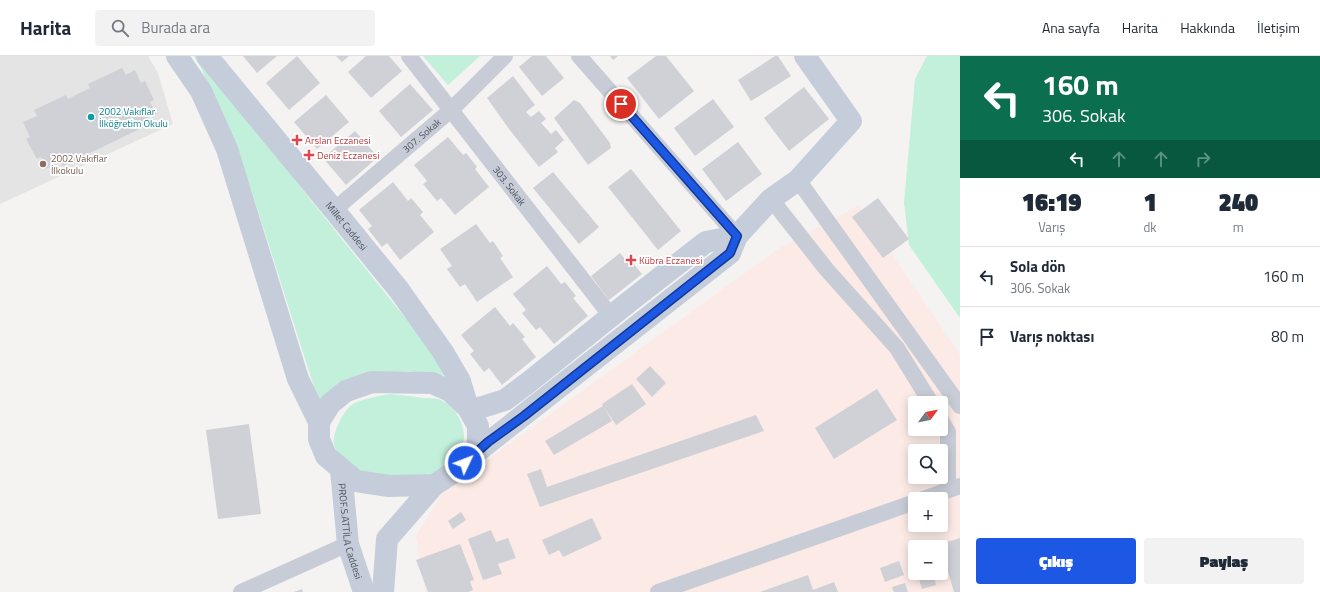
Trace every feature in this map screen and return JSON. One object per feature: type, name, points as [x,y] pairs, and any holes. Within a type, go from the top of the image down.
[{"type":"main road","points":[[177,56],[201,91],[227,149],[298,379],[319,422],[319,439],[326,456],[356,482],[389,486],[434,486]]},
{"type":"main road","name":"Millet Caddesi","points":[[207,56],[399,290],[443,352],[460,381],[468,408]]},
{"type":"main road","points":[[383,592],[387,539],[434,486],[456,471],[488,442],[524,416],[730,253],[737,236],[771,199],[798,180],[852,121],[805,56]]},
{"type":"main road","points":[[468,408],[479,408],[505,400],[706,242],[737,236]]},
{"type":"main road","points":[[319,422],[330,404],[346,391],[372,382],[432,383],[450,391],[468,408],[478,426],[478,442],[474,454]]},
{"type":"main road","name":"PROF.S.ATTİLA Caddesi","points":[[341,470],[348,544],[364,592]]},
{"type":"street","name":"303. Sokak","points":[[409,56],[610,316]]},
{"type":"street","name":"307. Sokak","points":[[334,210],[452,110],[505,56]]},
{"type":"street","points":[[579,56],[737,236]]},
{"type":"street","points":[[798,180],[960,406]]},
{"type":"street","points":[[771,199],[828,270],[897,348],[927,396]]},
{"type":"street","points":[[943,492],[954,488],[948,432]]},
{"type":"street","points":[[658,592],[908,504]]},
{"type":"street","points":[[241,592],[348,544]]},
{"type":"shaded area","name":"2002 Vakıflar İlkokulu","points":[[0,56],[148,56],[158,73],[173,124],[0,204]]},
{"type":"shaded area","points":[[859,205],[960,355],[960,592],[425,592],[416,536],[444,491],[778,249]]},
{"type":"green space","points":[[194,56],[201,56],[232,99],[306,194],[414,329],[445,374],[438,377],[409,371],[380,373],[320,406],[253,195],[202,70]]},
{"type":"green space","points":[[423,56],[480,56],[448,85]]},
{"type":"green space","points":[[927,56],[960,56],[960,318],[909,245],[904,203],[915,79]]},
{"type":"green space","points":[[390,394],[438,399],[444,401],[453,409],[462,425],[464,440],[455,459],[449,466],[437,472],[425,475],[411,477],[381,477],[356,471],[342,458],[334,445],[334,440],[338,424],[350,406],[358,401]]},
{"type":"building","points":[[243,56],[277,56],[257,73]]},
{"type":"building","points":[[297,56],[320,83],[289,110],[266,83]]},
{"type":"building","points":[[336,56],[349,56],[342,62]]},
{"type":"building","points":[[366,56],[389,56],[402,71],[371,98],[348,72]]},
{"type":"building","points":[[532,56],[546,56],[564,78],[542,96],[519,67]]},
{"type":"building","points":[[610,56],[618,56],[613,60]]},
{"type":"building","points":[[656,56],[666,56],[694,91],[659,119],[627,78]]},
{"type":"building","points":[[775,56],[778,56],[791,76],[751,101],[738,80]]},
{"type":"building","name":"2002 Vakıflar İlköğretim Okulu","points":[[122,68],[126,75],[135,70],[141,83],[145,81],[154,100],[150,102],[156,114],[145,119],[148,125],[63,166],[61,162],[46,169],[41,157],[37,159],[26,139],[30,137],[23,122],[37,116],[34,110],[66,95],[68,99],[90,88],[88,84]]},
{"type":"building","points":[[513,76],[535,105],[526,112],[531,117],[539,111],[546,119],[541,123],[551,134],[556,130],[564,140],[555,148],[558,152],[539,167],[487,98]]},
{"type":"building","points":[[410,84],[433,110],[401,137],[379,111]]},
{"type":"building","points":[[804,87],[829,119],[789,151],[764,118]]},
{"type":"building","points":[[326,95],[349,122],[317,149],[294,122]]},
{"type":"building","points":[[713,99],[734,127],[695,156],[674,128]]},
{"type":"building","points":[[574,100],[580,103],[610,143],[611,148],[588,165],[554,118]]},
{"type":"building","points":[[355,131],[378,157],[346,185],[323,158]]},
{"type":"building","points":[[448,137],[463,155],[466,153],[477,167],[475,169],[489,187],[455,215],[441,198],[437,201],[423,184],[427,181],[414,165]]},
{"type":"building","points":[[738,142],[762,174],[726,201],[702,169]]},
{"type":"building","points":[[631,169],[681,231],[658,250],[608,187]]},
{"type":"building","points":[[553,172],[599,227],[579,244],[533,188]]},
{"type":"building","points":[[393,182],[408,201],[411,198],[423,212],[420,215],[434,232],[400,260],[387,243],[382,247],[368,229],[372,226],[359,210]]},
{"type":"building","points":[[878,198],[909,239],[883,258],[852,217]]},
{"type":"building","points":[[476,224],[490,243],[493,241],[503,256],[500,258],[513,277],[477,302],[465,284],[460,287],[447,269],[452,266],[440,249]]},
{"type":"building","points":[[620,253],[629,264],[632,262],[642,274],[609,300],[591,276]]},
{"type":"building","points":[[547,266],[561,284],[565,282],[576,296],[573,298],[588,316],[554,344],[540,327],[536,330],[522,313],[526,310],[513,294]]},
{"type":"building","points":[[495,307],[510,326],[513,323],[525,337],[522,339],[536,357],[502,385],[489,368],[484,372],[470,354],[474,351],[461,335]]},
{"type":"building","points":[[650,366],[666,383],[652,397],[636,379]]},
{"type":"building","points":[[632,384],[646,404],[616,425],[604,407],[612,421],[554,455],[545,441],[603,406],[602,404]]},
{"type":"building","points":[[877,389],[897,420],[834,459],[815,428]]},
{"type":"building","points":[[756,415],[764,431],[540,507],[527,474],[541,469],[547,487]]},
{"type":"building","points":[[249,424],[261,514],[218,519],[206,430]]},
{"type":"building","points":[[461,512],[466,520],[453,529],[448,521]]},
{"type":"building","points":[[592,518],[602,539],[563,557],[559,550],[549,555],[542,540]]},
{"type":"building","points":[[491,530],[496,542],[508,538],[516,558],[498,564],[502,574],[483,580],[468,539]]},
{"type":"building","points":[[960,538],[960,592],[954,592],[948,571],[948,542]]},
{"type":"building","points":[[460,544],[474,580],[470,581],[473,590],[468,592],[428,592],[416,560]]},
{"type":"building","points":[[899,561],[904,575],[885,582],[880,568]]},
{"type":"building","points":[[808,575],[813,590],[834,582],[838,592],[760,592]]},
{"type":"building","points":[[919,580],[935,580],[936,585],[922,589]]},
{"type":"building","points":[[905,583],[908,592],[894,592],[892,587]]},
{"type":"building","points":[[302,589],[303,592],[294,592]]},
{"type":"place","name":"2002 Vakıflar İlköğretim Okulu","points":[[91,117]]},
{"type":"place","name":"Arslan Eczanesi","points":[[297,140]]},
{"type":"place","name":"Deniz Eczanesi","points":[[309,155]]},
{"type":"place","name":"2002 Vakıflar İlkokulu","points":[[43,164]]},
{"type":"place","name":"Kübra Eczanesi","points":[[631,260]]},
{"type":"route","points":[[465,463],[488,442],[524,416],[730,253],[737,236],[621,104]]}]
